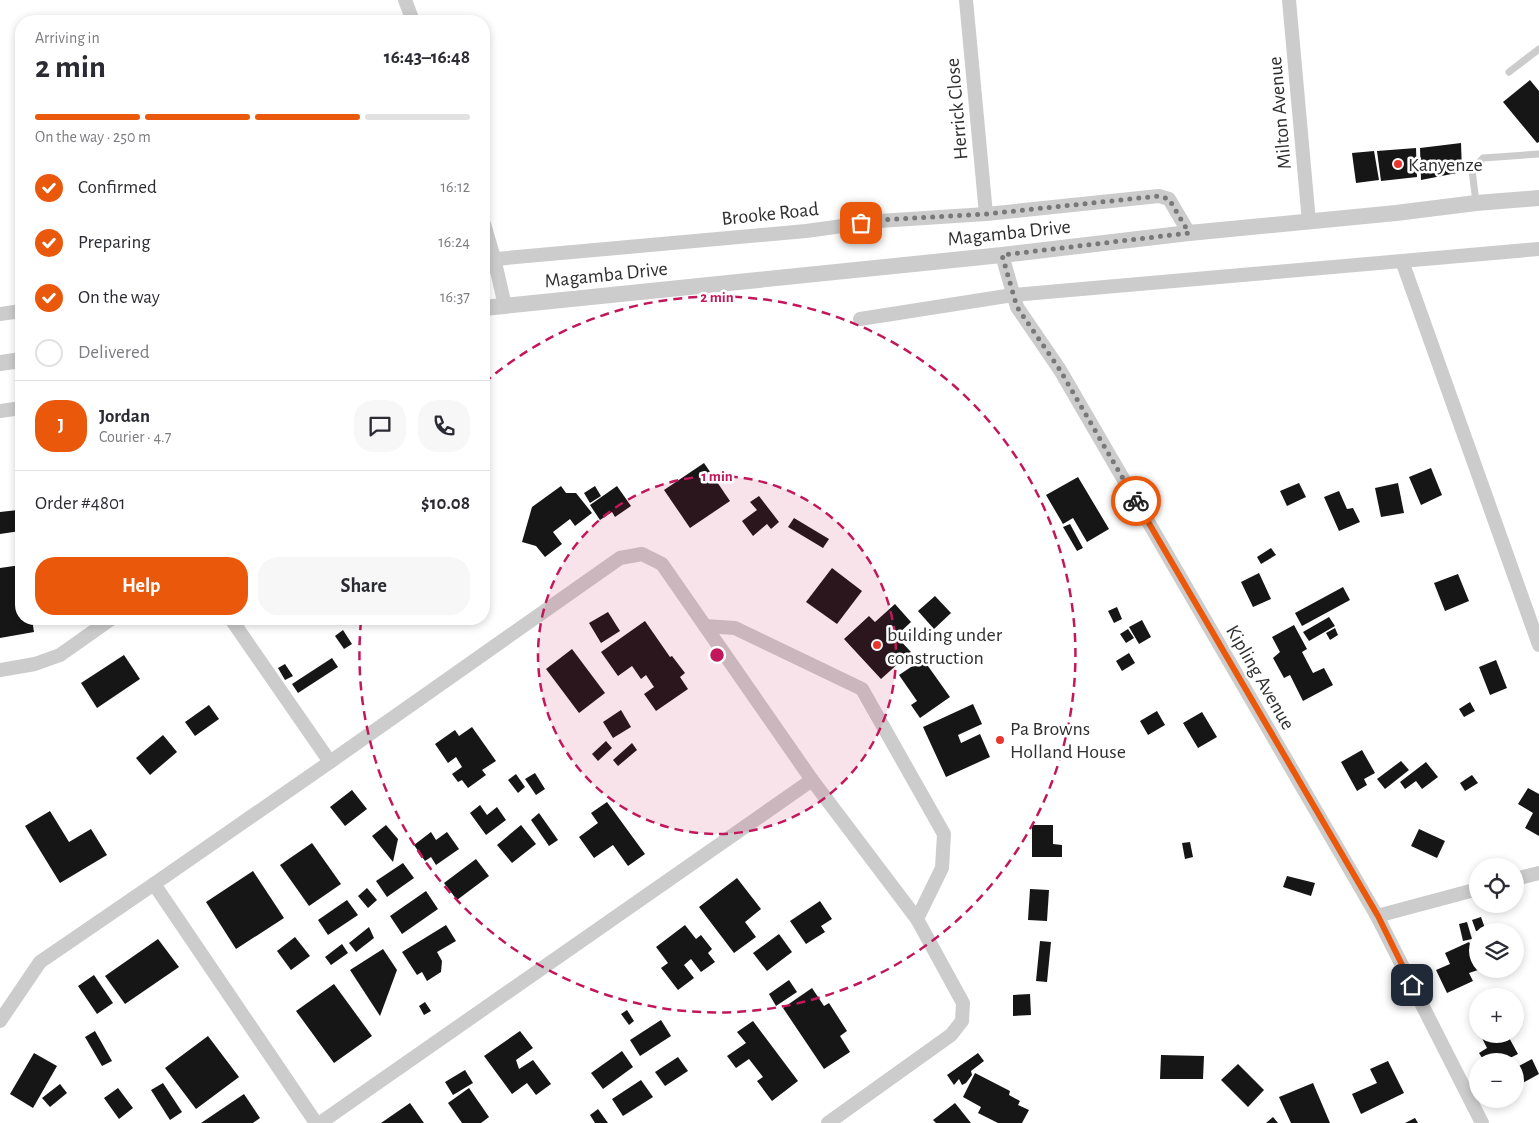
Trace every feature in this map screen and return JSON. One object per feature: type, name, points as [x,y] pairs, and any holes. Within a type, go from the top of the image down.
[{"type":"street","points":[[405,0],[411,15]]},
{"type":"street","name":"Herrick Close","points":[[966,0],[986,214]]},
{"type":"street","name":"Milton Avenue","points":[[1289,0],[1309,222]]},
{"type":"street","name":"Brooke Road","points":[[490,259],[806,231],[879,220],[986,214],[1159,196],[1169,199],[1189,233]]},
{"type":"street","name":"Magamba Drive","points":[[490,307],[1002,255],[1476,203],[1539,198]]},
{"type":"street","points":[[860,319],[1014,295],[1539,249]]},
{"type":"street","name":"Kipling Avenue","points":[[1002,255],[1017,307],[1060,370],[1378,916],[1482,1123]]},
{"type":"street","points":[[1402,261],[1539,646]]},
{"type":"street","points":[[490,262],[505,306]]},
{"type":"street","points":[[0,314],[15,312]]},
{"type":"street","points":[[0,363],[15,361]]},
{"type":"street","points":[[0,412],[15,409]]},
{"type":"street","points":[[0,1021],[40,962],[330,762],[620,558],[642,554],[662,564],[812,780],[917,919],[963,1003],[962,1021],[950,1035],[828,1123]]},
{"type":"street","points":[[0,670],[35,664],[60,655],[102,625]]},
{"type":"street","points":[[235,625],[330,762]]},
{"type":"street","points":[[705,626],[735,628],[862,689],[944,834],[942,868],[917,919]]},
{"type":"street","points":[[154,884],[318,1123],[812,780]]},
{"type":"street","points":[[1524,876],[1539,872]]},
{"type":"street","points":[[1378,916],[1469,891]]},
{"type":"lane","points":[[1509,72],[1539,49]]},
{"type":"lane","points":[[1476,203],[1472,170],[1483,158],[1539,154]]},
{"type":"building","points":[[1530,80],[1539,91],[1539,142],[1537,143],[1503,102]]},
{"type":"building","points":[[1461,143],[1462,172],[1421,180],[1420,148]]},
{"type":"building","name":"Kanyenze","points":[[1416,148],[1417,177],[1381,181],[1377,151]]},
{"type":"building","points":[[1374,151],[1379,180],[1356,183],[1352,153]]},
{"type":"building","points":[[704,463],[730,501],[690,528],[664,490]]},
{"type":"building","points":[[1431,468],[1442,495],[1421,505],[1409,477]]},
{"type":"building","points":[[1078,477],[1109,529],[1087,542],[1073,518],[1063,524],[1046,495]]},
{"type":"building","points":[[1299,483],[1306,497],[1287,506],[1280,491]]},
{"type":"building","points":[[1398,483],[1404,513],[1381,517],[1375,488]]},
{"type":"building","points":[[561,486],[566,493],[576,493],[592,513],[575,526],[570,519],[553,532],[562,544],[545,557],[536,546],[522,542],[532,507]]},
{"type":"building","points":[[595,486],[601,496],[590,503],[584,493]]},
{"type":"building","points":[[617,486],[631,506],[615,517],[612,512],[600,520],[590,505]]},
{"type":"building","points":[[1339,491],[1347,509],[1353,508],[1360,522],[1339,531],[1324,497]]},
{"type":"building","points":[[759,496],[779,522],[771,529],[767,524],[753,536],[742,521],[757,510],[750,502]]},
{"type":"building","points":[[15,510],[15,532],[0,534],[0,512]]},
{"type":"building","points":[[794,518],[829,539],[823,548],[788,527]]},
{"type":"building","points":[[1070,524],[1083,548],[1077,551],[1063,527]]},
{"type":"building","points":[[1271,548],[1276,555],[1261,564],[1257,557]]},
{"type":"building","points":[[15,566],[15,625],[33,625],[34,632],[0,638],[0,568]]},
{"type":"building","points":[[832,568],[862,591],[837,624],[806,602]]},
{"type":"building","points":[[1259,573],[1271,599],[1253,607],[1241,582]]},
{"type":"building","points":[[1458,574],[1469,601],[1445,611],[1434,583]]},
{"type":"building","points":[[1343,587],[1350,600],[1302,626],[1295,613]]},
{"type":"building","points":[[935,596],[951,613],[934,629],[918,611]]},
{"type":"building","name":"building under construction","points":[[895,604],[911,622],[896,636],[911,652],[881,679],[844,639],[869,616],[875,622]]},
{"type":"building","points":[[1117,607],[1122,619],[1114,623],[1108,611]]},
{"type":"building","points":[[608,612],[620,631],[601,643],[589,623]]},
{"type":"building","points":[[1329,617],[1335,626],[1309,641],[1303,632]]},
{"type":"building","points":[[1142,620],[1151,637],[1139,644],[1129,627]]},
{"type":"building","points":[[645,621],[670,657],[672,656],[685,673],[680,677],[688,689],[656,711],[644,694],[654,687],[646,675],[641,679],[632,666],[618,676],[601,652]]},
{"type":"building","points":[[1294,625],[1307,649],[1302,652],[1313,673],[1324,668],[1333,685],[1303,701],[1290,675],[1284,678],[1273,658],[1280,652],[1272,637]]},
{"type":"building","points":[[1335,628],[1338,635],[1330,640],[1326,633]]},
{"type":"building","points":[[1128,629],[1134,638],[1126,643],[1120,634]]},
{"type":"building","points":[[343,630],[352,644],[344,649],[335,636]]},
{"type":"building","points":[[572,649],[605,693],[579,713],[546,669]]},
{"type":"building","points":[[1129,653],[1135,663],[1122,671],[1116,661]]},
{"type":"building","points":[[124,655],[140,679],[97,708],[81,683]]},
{"type":"building","points":[[332,658],[338,667],[298,693],[292,684]]},
{"type":"building","points":[[923,659],[950,697],[920,718],[911,705],[917,701],[899,675]]},
{"type":"building","points":[[1496,660],[1507,688],[1490,695],[1479,667]]},
{"type":"building","points":[[285,664],[293,676],[285,680],[278,668]]},
{"type":"building","points":[[1470,702],[1475,711],[1464,717],[1459,709]]},
{"type":"building","points":[[973,704],[982,724],[958,735],[961,743],[980,734],[990,757],[946,777],[923,727]]},
{"type":"building","points":[[209,705],[219,719],[195,736],[185,722]]},
{"type":"building","points":[[621,710],[631,727],[613,738],[603,722]]},
{"type":"building","points":[[1157,711],[1165,725],[1148,735],[1140,721]]},
{"type":"building","points":[[1202,712],[1217,737],[1198,748],[1183,723]]},
{"type":"building","points":[[472,727],[496,761],[482,770],[486,775],[468,788],[462,780],[458,782],[452,774],[462,767],[456,757],[448,763],[435,744],[455,730],[459,736]]},
{"type":"building","points":[[163,735],[177,752],[150,775],[136,758]]},
{"type":"building","points":[[606,741],[612,748],[598,761],[592,754]]},
{"type":"building","points":[[632,743],[637,750],[618,766],[613,760]]},
{"type":"building","points":[[1362,750],[1375,773],[1364,779],[1367,785],[1357,791],[1341,762]]},
{"type":"building","points":[[1401,761],[1409,770],[1385,789],[1377,779]]},
{"type":"building","points":[[1426,762],[1438,777],[1422,789],[1416,781],[1405,789],[1400,782]]},
{"type":"building","points":[[535,773],[545,789],[536,795],[525,779]]},
{"type":"building","points":[[516,774],[525,787],[518,793],[508,780]]},
{"type":"building","points":[[1472,775],[1478,783],[1465,791],[1460,783]]},
{"type":"building","points":[[1528,788],[1539,794],[1539,836],[1525,828],[1533,813],[1518,804]]},
{"type":"building","points":[[352,790],[367,809],[345,826],[330,807]]},
{"type":"building","points":[[607,802],[645,854],[628,866],[613,845],[594,858],[579,837],[598,823],[591,813]]},
{"type":"building","points":[[480,805],[487,815],[497,807],[506,820],[486,835],[470,813]]},
{"type":"building","points":[[50,811],[69,842],[91,829],[107,855],[60,883],[25,826]]},
{"type":"building","points":[[539,813],[558,840],[549,846],[531,820]]},
{"type":"building","points":[[386,825],[398,839],[393,862],[372,836]]},
{"type":"building","points":[[521,825],[536,844],[512,863],[497,845]]},
{"type":"building","points":[[1032,825],[1053,825],[1053,844],[1062,845],[1062,857],[1032,857]]},
{"type":"building","points":[[1419,829],[1445,841],[1437,858],[1411,846]]},
{"type":"building","points":[[431,832],[436,840],[447,832],[459,849],[436,865],[431,857],[425,861],[414,845]]},
{"type":"building","points":[[1190,842],[1193,857],[1185,859],[1182,843]]},
{"type":"building","points":[[312,843],[341,884],[309,906],[280,865]]},
{"type":"building","points":[[476,859],[489,876],[457,900],[444,883]]},
{"type":"building","points":[[403,863],[414,878],[387,897],[376,881]]},
{"type":"building","points":[[253,871],[284,918],[236,949],[206,902]]},
{"type":"building","points":[[1287,876],[1315,883],[1311,896],[1283,887]]},
{"type":"building","points":[[737,878],[761,909],[745,922],[756,937],[734,953],[699,907]]},
{"type":"building","points":[[367,888],[377,900],[368,908],[358,896]]},
{"type":"building","points":[[1030,889],[1049,890],[1047,921],[1028,920]]},
{"type":"building","points":[[426,891],[438,909],[402,934],[390,916]]},
{"type":"building","points":[[347,900],[358,915],[328,935],[318,920]]},
{"type":"building","points":[[820,901],[832,919],[821,926],[825,932],[806,944],[790,921]]},
{"type":"building","points":[[1481,917],[1483,923],[1473,923],[1472,920]]},
{"type":"building","points":[[1467,922],[1469,940],[1463,941],[1459,924]]},
{"type":"building","points":[[446,925],[456,941],[437,952],[442,961],[441,972],[427,981],[422,972],[417,975],[402,952]]},
{"type":"building","points":[[685,925],[696,939],[701,935],[712,949],[708,953],[715,962],[701,972],[691,959],[684,965],[694,978],[678,990],[661,968],[668,963],[656,947]]},
{"type":"building","points":[[369,927],[374,938],[356,952],[349,943]]},
{"type":"building","points":[[779,934],[792,952],[767,971],[753,953]]},
{"type":"building","points":[[295,937],[310,956],[291,970],[277,951]]},
{"type":"building","points":[[158,939],[179,967],[125,1004],[105,976]]},
{"type":"building","points":[[1040,941],[1051,942],[1047,982],[1036,981]]},
{"type":"building","points":[[1469,942],[1469,978],[1473,981],[1447,993],[1436,970],[1450,964],[1445,953]]},
{"type":"building","points":[[342,944],[348,953],[331,965],[325,957]]},
{"type":"building","points":[[383,949],[397,970],[380,1016],[350,970]]},
{"type":"building","points":[[94,975],[113,1003],[97,1014],[78,986]]},
{"type":"building","points":[[789,980],[797,992],[776,1006],[769,994]]},
{"type":"building","points":[[334,984],[372,1036],[334,1063],[296,1011]]},
{"type":"building","points":[[812,988],[824,1006],[829,1003],[847,1031],[840,1036],[850,1052],[824,1069],[783,1008]]},
{"type":"building","points":[[1030,994],[1031,1015],[1013,1016],[1013,995]]},
{"type":"building","points":[[425,1002],[431,1011],[424,1015],[419,1006]]},
{"type":"building","points":[[627,1010],[634,1021],[629,1025],[621,1014]]},
{"type":"building","points":[[661,1020],[671,1036],[640,1056],[630,1040]]},
{"type":"building","points":[[753,1021],[798,1081],[772,1101],[757,1081],[763,1077],[749,1059],[736,1068],[727,1056],[746,1043],[737,1032]]},
{"type":"building","points":[[95,1031],[112,1061],[102,1066],[85,1037]]},
{"type":"building","points":[[520,1031],[533,1048],[516,1060],[519,1069],[533,1060],[551,1084],[536,1095],[527,1083],[512,1094],[484,1056]]},
{"type":"building","points":[[208,1036],[239,1077],[196,1109],[165,1068]]},
{"type":"building","points":[[1484,1043],[1512,1043],[1517,1053],[1479,1053],[1487,1048]]},
{"type":"building","points":[[622,1051],[633,1067],[603,1089],[591,1073]]},
{"type":"building","points":[[34,1053],[57,1066],[33,1108],[10,1094]]},
{"type":"building","points":[[978,1053],[984,1061],[971,1071],[972,1075],[966,1083],[962,1085],[959,1079],[954,1085],[947,1075]]},
{"type":"building","points":[[1161,1055],[1204,1056],[1203,1079],[1160,1079]]},
{"type":"building","points":[[678,1057],[688,1071],[665,1086],[655,1072]]},
{"type":"building","points":[[1532,1059],[1539,1074],[1524,1082],[1524,1063]]},
{"type":"building","points":[[1388,1061],[1404,1093],[1361,1114],[1352,1094],[1377,1083],[1370,1069]]},
{"type":"building","points":[[1238,1064],[1264,1090],[1248,1107],[1221,1080]]},
{"type":"building","points":[[465,1070],[473,1083],[453,1095],[445,1082]]},
{"type":"building","points":[[975,1073],[1010,1091],[1009,1095],[1020,1101],[1018,1105],[1029,1110],[1022,1123],[998,1123],[978,1113],[981,1107],[963,1097]]},
{"type":"building","points":[[641,1080],[653,1097],[623,1116],[612,1099]]},
{"type":"building","points":[[163,1083],[182,1112],[170,1120],[151,1090]]},
{"type":"building","points":[[1313,1083],[1330,1123],[1291,1123],[1279,1097]]},
{"type":"building","points":[[60,1084],[67,1093],[50,1107],[42,1098]]},
{"type":"building","points":[[118,1088],[133,1108],[119,1119],[104,1098]]},
{"type":"building","points":[[469,1088],[489,1117],[481,1123],[462,1123],[448,1103]]},
{"type":"building","points":[[244,1094],[260,1118],[253,1123],[201,1123]]},
{"type":"building","points":[[410,1103],[424,1123],[381,1123]]},
{"type":"building","points":[[955,1103],[971,1123],[936,1123],[933,1120]]},
{"type":"building","points":[[598,1109],[608,1123],[595,1123],[590,1115]]},
{"type":"building","points":[[1273,1117],[1278,1123],[1266,1123]]},
{"type":"building","points":[[1415,1118],[1418,1123],[1405,1123]]},
{"type":"way so far","points":[[861,223],[879,220],[986,214],[1159,196],[1169,199],[1189,233],[1002,255],[1017,307],[1060,370],[1136,501]]},
{"type":"place","name":"Kanyenze","points":[[1398,164]]},
{"type":"place","name":"building under construction","points":[[877,645]]},
{"type":"place","name":"Pa Browns Holland House","points":[[1000,740]]},
{"type":"route","points":[[1136,501],[1378,916],[1412,985]]}]
